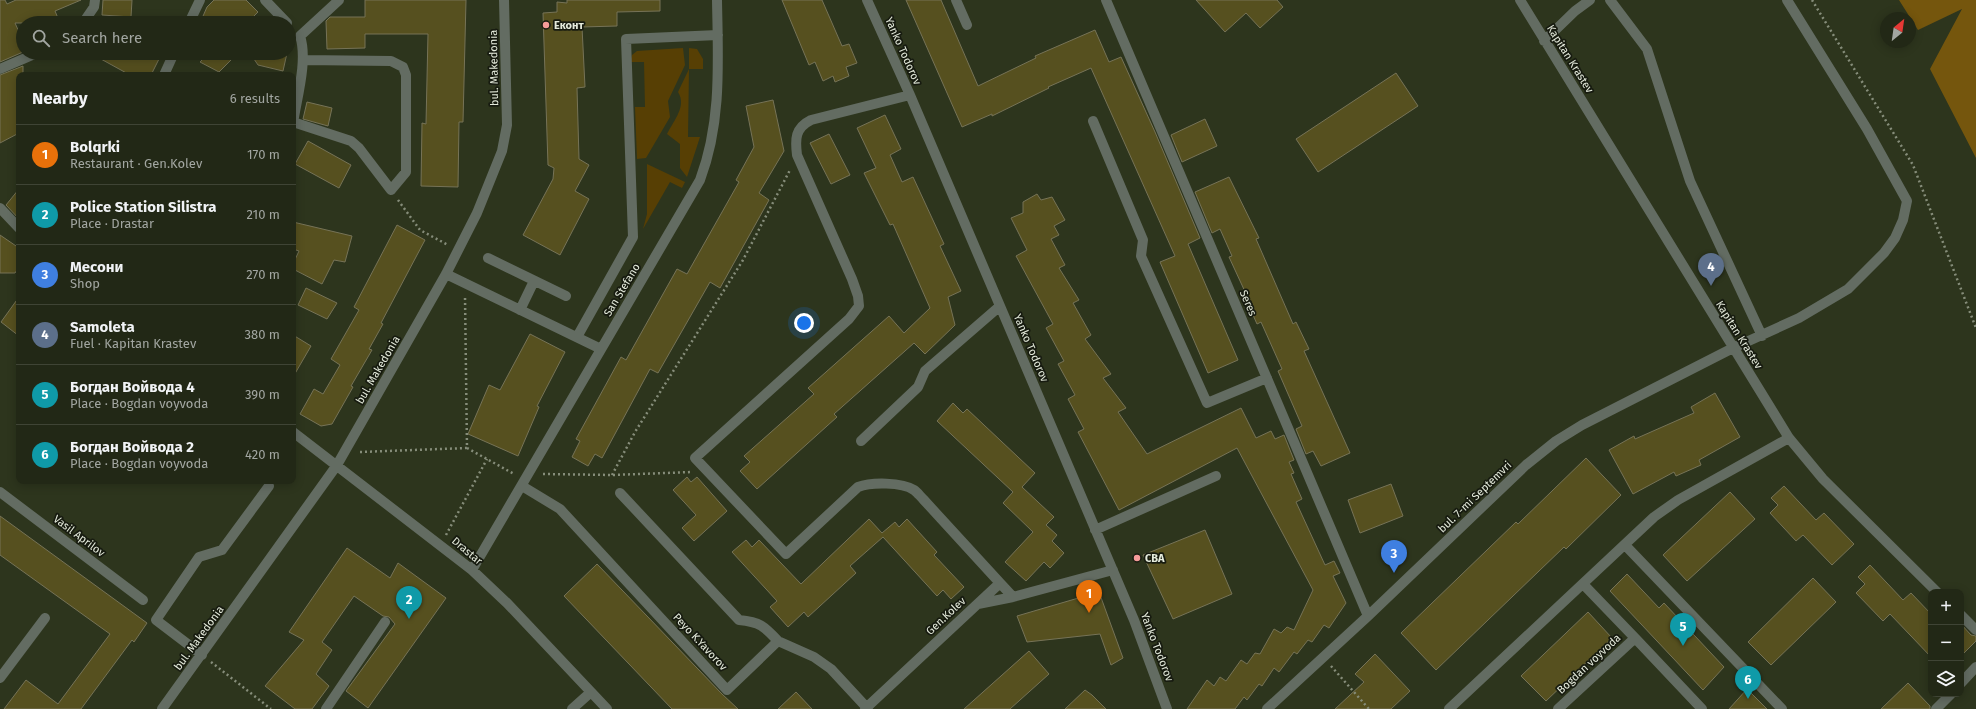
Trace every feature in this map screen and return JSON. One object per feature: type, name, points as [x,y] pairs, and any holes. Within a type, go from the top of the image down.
[{"type":"street","points":[[88,16],[94,7],[95,0]]},
{"type":"street","points":[[192,16],[200,0]]},
{"type":"street","points":[[265,0],[280,16]]},
{"type":"street","points":[[300,36],[339,0]]},
{"type":"street","name":"bul. Makedonia","points":[[162,709],[337,465],[459,251],[493,177],[502,151],[506,131],[504,0]]},
{"type":"street","name":"San Stefano","points":[[472,570],[700,180],[709,158],[714,129],[718,89],[718,0]]},
{"type":"street","name":"Yanko Todorov","points":[[867,0],[910,94],[1113,570],[1134,620],[1167,709]]},
{"type":"street","points":[[956,0],[967,25]]},
{"type":"street","name":"Seres","points":[[1106,0],[1368,616]]},
{"type":"street","name":"Kapitan Krastev","points":[[1520,0],[1789,438],[1823,479],[1934,589]]},
{"type":"street","points":[[1544,41],[1575,11],[1590,0]]},
{"type":"street","points":[[1610,0],[1647,49],[1690,181],[1762,336]]},
{"type":"street","name":"bul. 7-mi Septemvri","points":[[1267,709],[1368,616],[1526,465],[1556,441],[1582,425],[1733,348],[1799,318],[1848,289],[1884,253],[1895,238],[1903,220],[1907,201],[1868,129],[1787,0]]},
{"type":"street","points":[[296,32],[300,36],[304,46],[296,103]]},
{"type":"street","points":[[578,337],[633,237],[626,39],[718,35]]},
{"type":"street","points":[[0,69],[21,60]]},
{"type":"street","points":[[165,72],[171,60]]},
{"type":"street","points":[[296,123],[351,141],[359,148],[391,190],[406,172],[406,75],[403,67],[391,61],[303,60]]},
{"type":"street","points":[[910,94],[810,120],[803,124],[798,131],[796,142],[797,155],[852,280],[858,296],[859,306],[843,325],[695,458],[786,554],[858,487],[867,483],[904,485],[914,490],[923,499],[1014,597]]},
{"type":"street","points":[[1093,122],[1143,240],[1141,256],[1207,403],[1267,378]]},
{"type":"street","points":[[0,208],[16,225]]},
{"type":"street","points":[[488,258],[566,296]]},
{"type":"street","points":[[446,274],[601,348]]},
{"type":"street","points":[[520,310],[534,281]]},
{"type":"street","points":[[861,441],[918,387],[925,371],[1000,306]]},
{"type":"street","name":"Drastar","points":[[296,434],[472,570],[507,603],[607,709]]},
{"type":"street","points":[[1449,709],[1626,545],[1654,517],[1678,500],[1789,438]]},
{"type":"street","points":[[1096,530],[1216,476]]},
{"type":"street","name":"Peyo K.Yavorov","points":[[525,480],[560,509],[727,690],[778,641]]},
{"type":"street","points":[[202,655],[156,620],[200,557],[222,550],[269,486]]},
{"type":"street","name":"Vasil Aprilov","points":[[0,492],[143,600]]},
{"type":"street","points":[[620,493],[739,620],[754,622],[765,627],[778,641],[814,657],[831,670],[867,709]]},
{"type":"street","points":[[1626,545],[1782,709]]},
{"type":"street","name":"Gen.Kolev","points":[[867,709],[978,604],[1014,597],[1113,570]]},
{"type":"street","points":[[978,604],[1000,582]]},
{"type":"street","name":"Bogdan voyvoda","points":[[1558,709],[1635,638],[1583,584]]},
{"type":"street","points":[[0,678],[45,618]]},
{"type":"street","points":[[1964,619],[1976,630]]},
{"type":"street","points":[[326,709],[385,622]]},
{"type":"street","points":[[1635,638],[1702,709]]},
{"type":"street","points":[[1964,680],[1976,667]]},
{"type":"street","points":[[572,709],[591,692]]},
{"type":"street","points":[[1936,709],[1948,697]]},
{"type":"path","points":[[1812,0],[1913,165],[1976,328]]},
{"type":"path","points":[[612,475],[634,432],[743,260],[797,155]]},
{"type":"path","points":[[391,190],[420,230],[459,251]]},
{"type":"path","points":[[465,283],[467,448]]},
{"type":"path","points":[[345,452],[467,448],[525,480],[708,472]]},
{"type":"path","points":[[441,545],[487,459]]},
{"type":"path","points":[[202,655],[271,709]]},
{"type":"path","points":[[1323,658],[1370,709]]},
{"type":"shaded area","points":[[1899,0],[1976,0],[1976,158],[1930,69],[1962,9],[1918,30],[1916,27],[1916,12],[1907,12]]},
{"type":"shaded area","points":[[683,48],[685,65],[668,101],[670,117],[646,158],[637,159],[635,107],[645,107],[644,62],[630,62],[632,55],[637,51]]},
{"type":"shaded area","points":[[689,48],[697,49],[703,59],[703,69],[689,69]]},
{"type":"shaded area","points":[[689,69],[688,137],[700,137],[687,177],[680,168],[680,144],[667,134],[680,108],[681,102],[678,92]]},
{"type":"shaded area","points":[[647,164],[685,182],[682,188],[670,182],[643,229],[647,214]]},
{"type":"building","points":[[0,0],[5,0],[7,4],[16,0],[81,0],[55,11],[57,16],[16,16],[16,55],[0,62]]},
{"type":"building","points":[[103,0],[132,0],[131,16],[102,15]]},
{"type":"building","points":[[214,0],[246,0],[258,12],[254,16],[203,16],[207,7]]},
{"type":"building","points":[[365,0],[466,0],[463,122],[459,122],[458,187],[421,186],[422,123],[426,124],[428,34],[365,34],[365,48],[327,49],[326,21],[330,17],[365,17]]},
{"type":"building","points":[[567,0],[660,0],[660,11],[617,12],[617,26],[582,27],[585,87],[577,88],[579,159],[589,165],[575,191],[589,199],[560,255],[523,235],[553,179],[554,168],[548,165],[543,13],[557,12],[557,2],[567,3]]},
{"type":"building","points":[[782,0],[822,0],[842,46],[849,44],[857,63],[846,67],[849,76],[835,82],[833,76],[823,81],[815,62],[809,65]]},
{"type":"building","points":[[906,0],[941,0],[978,86],[1036,58],[1035,56],[1095,30],[1109,62],[1121,57],[1200,238],[1188,244],[1238,360],[1208,373],[1160,262],[1175,256],[1091,68],[1048,87],[1049,88],[992,116],[992,114],[962,127]]},
{"type":"building","points":[[1196,0],[1277,0],[1283,7],[1260,28],[1246,13],[1225,32]]},
{"type":"building","points":[[103,60],[158,60],[152,72],[125,72]]},
{"type":"building","points":[[202,60],[231,60],[219,72],[200,62]]},
{"type":"building","points":[[255,60],[285,60],[283,71],[258,65]]},
{"type":"building","points":[[23,66],[23,72],[16,72],[16,135],[0,143],[0,75]]},
{"type":"building","points":[[1396,73],[1418,106],[1318,172],[1296,139]]},
{"type":"building","points":[[773,100],[784,151],[759,193],[769,200],[720,288],[710,282],[658,373],[650,369],[602,458],[595,454],[588,466],[572,457],[580,441],[576,439],[621,357],[626,360],[677,269],[687,274],[739,182],[736,180],[754,147],[746,106]]},
{"type":"building","points":[[307,102],[332,108],[328,126],[303,119]]},
{"type":"building","points":[[885,115],[901,149],[890,155],[902,182],[913,177],[944,244],[940,246],[961,291],[948,297],[955,325],[925,354],[914,343],[834,414],[837,417],[757,489],[740,471],[750,462],[744,456],[814,394],[808,388],[889,316],[904,333],[930,308],[893,224],[890,225],[864,173],[876,168],[857,128]]},
{"type":"building","points":[[1205,119],[1217,146],[1182,162],[1171,135]]},
{"type":"building","points":[[829,134],[850,175],[831,184],[810,143]]},
{"type":"building","points":[[308,141],[351,165],[339,188],[296,165]]},
{"type":"building","points":[[1229,177],[1259,238],[1256,239],[1293,324],[1296,322],[1309,349],[1304,351],[1350,453],[1321,466],[1313,451],[1306,454],[1296,429],[1302,426],[1278,371],[1282,369],[1261,322],[1257,324],[1245,297],[1247,296],[1229,257],[1232,256],[1220,229],[1212,233],[1195,192]]},
{"type":"building","points":[[16,193],[16,216],[6,205]]},
{"type":"building","points":[[1037,194],[1041,200],[1052,197],[1065,220],[1054,226],[1059,235],[1051,239],[1065,265],[1059,268],[1079,300],[1073,303],[1091,335],[1085,339],[1111,374],[1103,378],[1126,408],[1118,412],[1147,454],[1241,408],[1256,438],[1271,431],[1275,439],[1284,435],[1294,460],[1289,462],[1294,473],[1291,474],[1302,499],[1296,502],[1325,565],[1334,561],[1340,573],[1333,576],[1346,603],[1329,628],[1324,625],[1312,642],[1308,640],[1297,654],[1294,652],[1279,672],[1274,668],[1262,686],[1259,684],[1247,700],[1244,697],[1235,709],[1187,709],[1207,680],[1214,686],[1220,677],[1226,681],[1241,660],[1247,664],[1255,653],[1260,654],[1274,629],[1281,633],[1287,627],[1294,630],[1313,590],[1237,448],[1119,510],[1078,432],[1084,429],[1068,399],[1075,395],[1058,364],[1064,361],[1046,328],[1053,324],[1016,256],[1027,250],[1011,218],[1023,213],[1023,202]]},
{"type":"building","points":[[296,223],[352,236],[345,262],[334,260],[322,284],[296,271],[296,258],[299,251],[296,250]]},
{"type":"building","points":[[397,225],[425,240],[381,323],[383,324],[369,349],[372,350],[351,386],[353,387],[332,424],[321,426],[300,414],[314,389],[323,394],[340,365],[331,359],[359,310],[354,307]]},
{"type":"building","points":[[0,235],[16,246],[16,272],[15,273],[0,273]]},
{"type":"building","points":[[306,288],[337,303],[327,319],[298,305]]},
{"type":"building","points":[[16,301],[16,334],[1,322]]},
{"type":"building","points":[[530,334],[565,352],[537,406],[539,407],[518,456],[468,434],[489,385],[500,390]]},
{"type":"building","points":[[296,337],[311,346],[296,372]]},
{"type":"building","points":[[1715,393],[1740,437],[1699,460],[1701,465],[1676,476],[1674,472],[1633,494],[1609,450],[1634,436],[1635,439],[1694,413],[1691,407]]},
{"type":"building","points":[[953,403],[963,413],[967,409],[1035,473],[1022,487],[1054,517],[1046,525],[1057,535],[1052,541],[1064,553],[1050,568],[1044,562],[1026,581],[1005,562],[1033,532],[1003,503],[1013,492],[937,421]]},
{"type":"building","points":[[1586,458],[1621,495],[1566,549],[1564,547],[1436,670],[1401,633],[1516,522],[1518,524]]},
{"type":"building","points":[[687,477],[691,482],[697,477],[727,511],[694,541],[682,528],[696,515],[673,490]]},
{"type":"building","points":[[1391,484],[1403,516],[1360,533],[1348,500]]},
{"type":"building","points":[[1784,486],[1816,520],[1824,513],[1854,544],[1832,565],[1803,535],[1796,541],[1770,513],[1778,505],[1771,498]]},
{"type":"building","points":[[1730,492],[1755,519],[1687,581],[1663,555]]},
{"type":"building","points":[[0,516],[147,623],[134,642],[132,640],[81,709],[4,709],[26,680],[58,704],[110,634],[0,555]]},
{"type":"building","points":[[869,519],[882,533],[895,522],[899,527],[907,519],[937,552],[934,555],[964,587],[951,599],[943,590],[937,596],[883,537],[850,566],[856,573],[808,617],[804,612],[788,627],[770,607],[777,601],[732,552],[746,540],[752,547],[759,540],[801,584]]},
{"type":"building","points":[[1205,530],[1232,594],[1173,619],[1143,555]]},
{"type":"building","points":[[347,548],[390,578],[398,563],[446,598],[368,708],[346,691],[395,624],[389,617],[383,616],[354,596],[322,642],[332,650],[316,674],[329,686],[312,709],[295,709],[265,686],[304,640],[289,632]]},
{"type":"building","points":[[597,564],[738,709],[672,709],[564,596]]},
{"type":"building","points":[[1870,565],[1903,600],[1911,593],[1928,611],[1928,654],[1890,614],[1883,621],[1856,593],[1865,584],[1858,577]]},
{"type":"building","points":[[1627,574],[1659,608],[1664,603],[1724,667],[1703,690],[1610,591]]},
{"type":"building","points":[[1813,578],[1836,602],[1771,665],[1748,642]]},
{"type":"building","points":[[1099,592],[1123,658],[1111,665],[1100,634],[1027,642],[1017,616]]},
{"type":"building","points":[[1588,612],[1612,638],[1546,701],[1521,676]]},
{"type":"building","points":[[1964,627],[1971,635],[1976,636],[1976,641],[1964,653]]},
{"type":"building","points":[[1029,651],[1049,674],[1010,709],[964,709]]},
{"type":"building","points":[[1375,654],[1410,691],[1391,709],[1335,709],[1364,682],[1355,674]]},
{"type":"building","points":[[1908,683],[1930,706],[1930,709],[1881,709]]},
{"type":"building","points":[[1747,689],[1767,709],[1729,709]]},
{"type":"building","points":[[1085,690],[1092,695],[1106,709],[1065,709]]},
{"type":"building","points":[[796,692],[812,709],[778,709]]},
{"type":"place","name":"Еконт","points":[[546,25]]},
{"type":"place","name":"Samoleta","points":[[1711,286]]},
{"type":"place","name":"CBA","points":[[1137,558]]},
{"type":"place","name":"Месони","points":[[1394,573]]},
{"type":"place","name":"Bolqrki","points":[[1089,613]]},
{"type":"place","name":"Police Station Silistra","points":[[409,619]]},
{"type":"place","name":"Богдан Войвода 4","points":[[1683,646]]},
{"type":"place","name":"Богдан Войвода 2","points":[[1748,699]]}]
